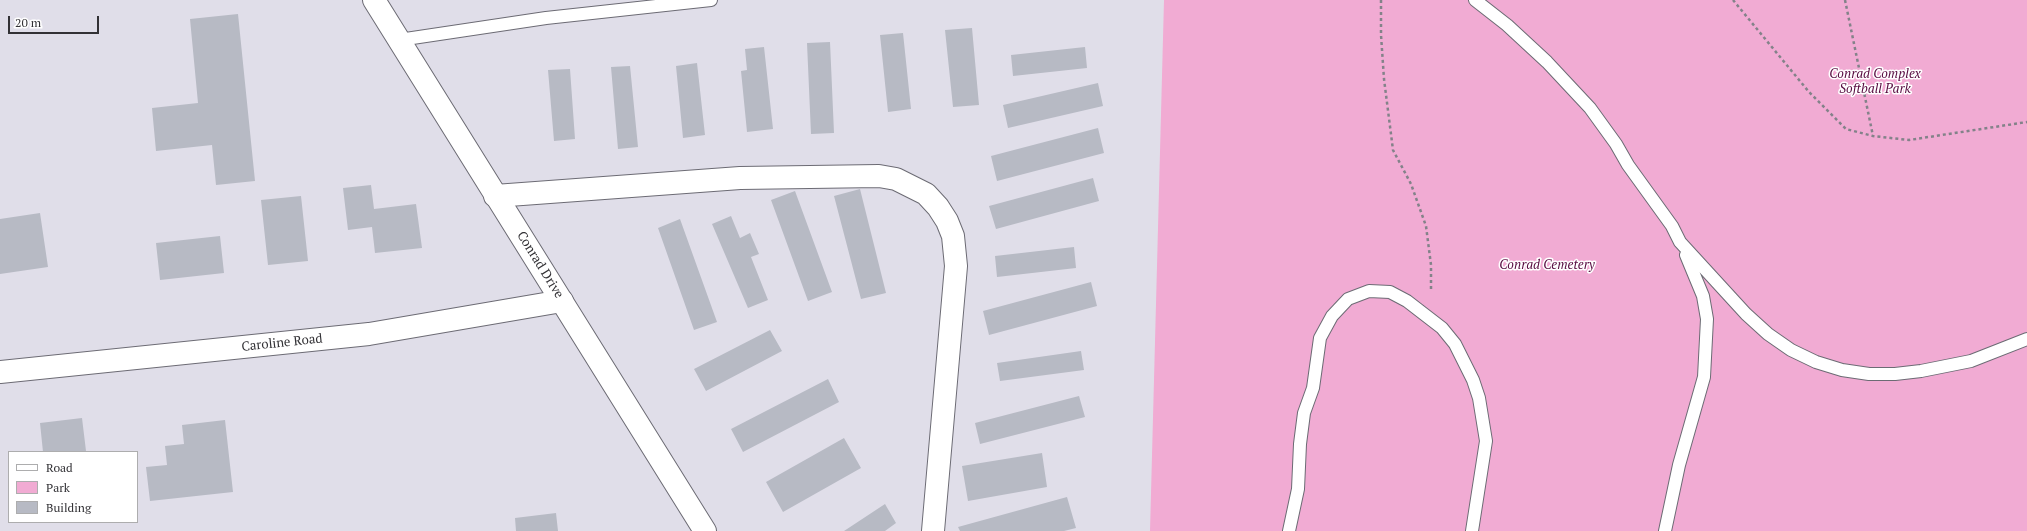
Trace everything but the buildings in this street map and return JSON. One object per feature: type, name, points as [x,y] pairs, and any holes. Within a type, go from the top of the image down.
[{"type":"street","name":"Conrad Drive","points":[[374,0],[705,531]]},
{"type":"street","points":[[496,196],[740,178],[879,176],[896,179],[926,194],[938,207],[951,231],[956,266],[933,531]]},
{"type":"street","name":"Caroline Road","points":[[0,372],[369,334],[562,301]]},
{"type":"lane","points":[[399,40],[546,18],[711,0]]},
{"type":"lane","points":[[1475,0],[1507,25],[1547,62],[1590,108],[1616,144],[1628,165],[1672,226],[1693,268],[1703,296],[1707,319],[1704,377],[1679,464],[1666,531]]},
{"type":"lane","points":[[1680,242],[1746,314],[1768,334],[1791,350],[1816,362],[1842,370],[1888,374],[1921,371],[1971,361],[2027,339]]},
{"type":"lane","points":[[1289,531],[1298,489],[1300,444],[1304,413],[1313,388],[1320,338],[1332,316],[1348,299],[1369,291],[1390,292],[1407,301],[1432,319],[1442,328],[1455,344],[1473,380],[1479,398],[1486,441],[1472,531]]},
{"type":"path","points":[[1381,0],[1380,35],[1393,150],[1411,184],[1426,226],[1431,265],[1432,319]]},
{"type":"path","points":[[1733,0],[1808,92],[1846,129],[1873,136],[1909,140],[2027,122]]},
{"type":"path","points":[[1845,0],[1873,136]]},
{"type":"green space","name":"Conrad Cemetery","points":[[1164,0],[2027,0],[2027,531],[1150,531]]},
{"type":"park label","name":"Conrad Complex Softball Park","points":[[1875,82]]}]
